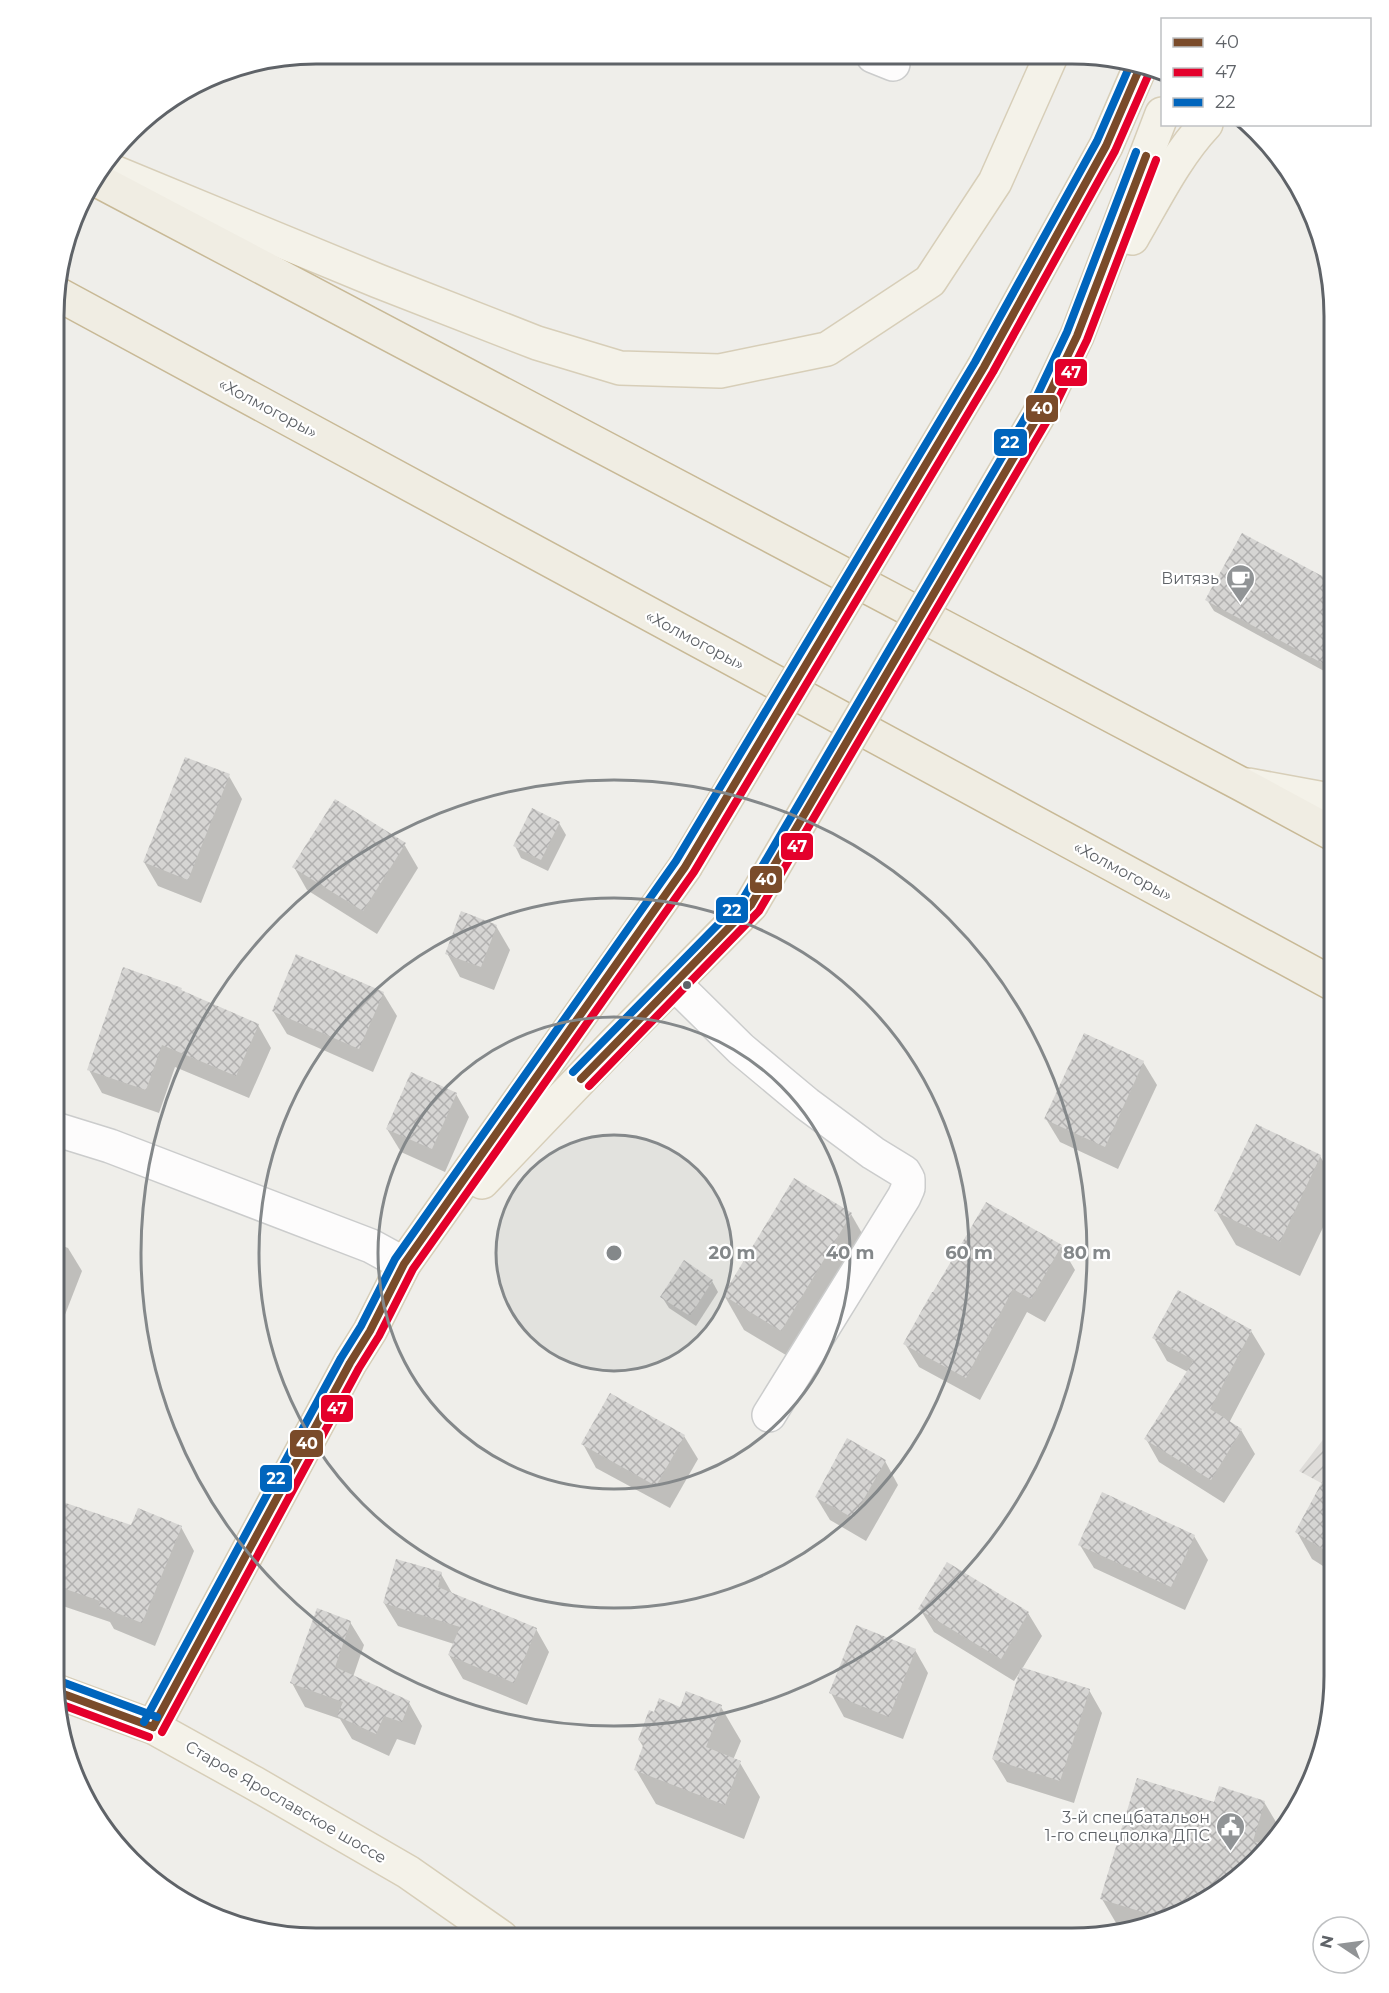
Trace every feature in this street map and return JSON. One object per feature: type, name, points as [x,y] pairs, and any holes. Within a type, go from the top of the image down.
[{"type":"highway","points":[[103,183],[1324,829]]},
{"type":"highway","name":"«Холмогоры»","points":[[65,298],[1324,980]]},
{"type":"main road","points":[[111,171],[378,281],[537,343],[620,369],[720,371],[827,349],[930,281],[995,182],[1047,64]]},
{"type":"main road","points":[[153,1727],[370,1331],[404,1264],[685,867],[984,367],[1106,146],[1138,73]]},
{"type":"main road","points":[[1077,336],[1161,117]]},
{"type":"main road","points":[[404,1264],[751,905],[1041,411],[1077,336],[1171,170],[1204,126]]},
{"type":"main road","points":[[1241,784],[1324,799]]},
{"type":"main road","name":"Старое Ярославское шоссе","points":[[65,1695],[153,1727],[408,1872],[488,1928]]},
{"type":"lane","points":[[674,983],[741,1049],[807,1104],[873,1154],[904,1172],[908,1179],[908,1188],[904,1197],[769,1415]]},
{"type":"lane","points":[[64,1133],[110,1146],[361,1242],[404,1264]]},
{"type":"shaded area","points":[[1324,1438],[1324,1485],[1299,1471]]},
{"type":"building","points":[[1242,533],[1324,577],[1324,664],[1205,600]]},
{"type":"building","points":[[185,757],[230,774],[188,880],[143,862]]},
{"type":"building","points":[[335,799],[406,843],[363,911],[292,867]]},
{"type":"building","points":[[532,808],[560,822],[541,860],[513,846]]},
{"type":"building","points":[[461,911],[497,925],[481,967],[445,954]]},
{"type":"building","points":[[296,954],[384,992],[359,1049],[272,1011]]},
{"type":"building","points":[[123,967],[182,988],[181,990],[259,1024],[236,1076],[162,1045],[146,1090],[87,1070]]},
{"type":"building","points":[[1084,1033],[1144,1061],[1105,1147],[1044,1119]]},
{"type":"building","points":[[411,1072],[457,1093],[432,1149],[386,1129]]},
{"type":"building","points":[[1256,1124],[1321,1155],[1280,1242],[1214,1211]]},
{"type":"building","points":[[794,1178],[852,1213],[781,1331],[723,1295]]},
{"type":"building","points":[[986,1202],[1062,1245],[1031,1299],[1013,1289],[966,1378],[903,1344]]},
{"type":"building","points":[[684,1260],[713,1280],[690,1316],[660,1297]]},
{"type":"building","points":[[1178,1290],[1252,1330],[1210,1409],[1242,1429],[1211,1480],[1144,1439],[1194,1360],[1152,1338]]},
{"type":"building","points":[[610,1393],[685,1435],[656,1486],[581,1444]]},
{"type":"building","points":[[847,1438],[886,1460],[853,1518],[815,1497]]},
{"type":"building","points":[[1324,1478],[1324,1550],[1295,1532]]},
{"type":"building","points":[[1102,1492],[1195,1535],[1171,1587],[1078,1545]]},
{"type":"building","points":[[64,1502],[131,1525],[138,1508],[182,1526],[142,1623],[99,1606],[100,1601],[64,1588]]},
{"type":"building","points":[[396,1559],[442,1572],[438,1587],[537,1628],[514,1683],[448,1655],[460,1627],[383,1603]]},
{"type":"building","points":[[947,1562],[1029,1612],[1001,1659],[918,1609]]},
{"type":"building","points":[[317,1608],[351,1621],[335,1667],[410,1701],[402,1722],[384,1716],[376,1734],[337,1716],[343,1702],[290,1683]]},
{"type":"building","points":[[856,1625],[916,1649],[889,1717],[829,1693]]},
{"type":"building","points":[[1021,1667],[1090,1689],[1060,1781],[992,1759]]},
{"type":"building","points":[[686,1691],[722,1705],[706,1747],[741,1761],[725,1805],[634,1770],[644,1743],[638,1740],[649,1710],[654,1712],[659,1698],[680,1707]]},
{"type":"building","name":"3-й спецбатальон 1-го спецполка ДПС","points":[[1137,1778],[1214,1802],[1219,1786],[1265,1801],[1253,1841],[1262,1844],[1239,1866],[1198,1895],[1153,1915],[1100,1899]]},
{"type":"transit line","name":"22","points":[[144,1722],[341,1358],[361,1326],[395,1259],[676,861],[975,362],[1097,141],[1128,70]]},
{"type":"transit line","name":"40","points":[[153,1727],[350,1363],[370,1331],[404,1264],[685,867],[984,367],[1106,146],[1138,73]]},
{"type":"transit line","name":"47","points":[[162,1732],[359,1368],[379,1336],[413,1269],[694,872],[993,372],[1115,151],[1148,76]]},
{"type":"transit line","name":"22","points":[[573,1072],[743,899],[1032,406],[1067,332],[1136,152]]},
{"type":"transit line","name":"40","points":[[581,1079],[751,905],[1041,411],[1077,336],[1146,156]]},
{"type":"transit line","name":"47","points":[[589,1086],[759,911],[1050,416],[1087,340],[1156,160]]},
{"type":"transit line","name":"22","points":[[64,1683],[157,1717]]},
{"type":"transit line","name":"40","points":[[65,1695],[153,1727]]},
{"type":"transit line","name":"47","points":[[67,1706],[149,1737]]},
{"type":"place","name":"Витязь","points":[[1240,604]]},
{"type":"place","name":"3-й спецбатальон 1-го спецполка ДПС","points":[[1231,1852]]}]
